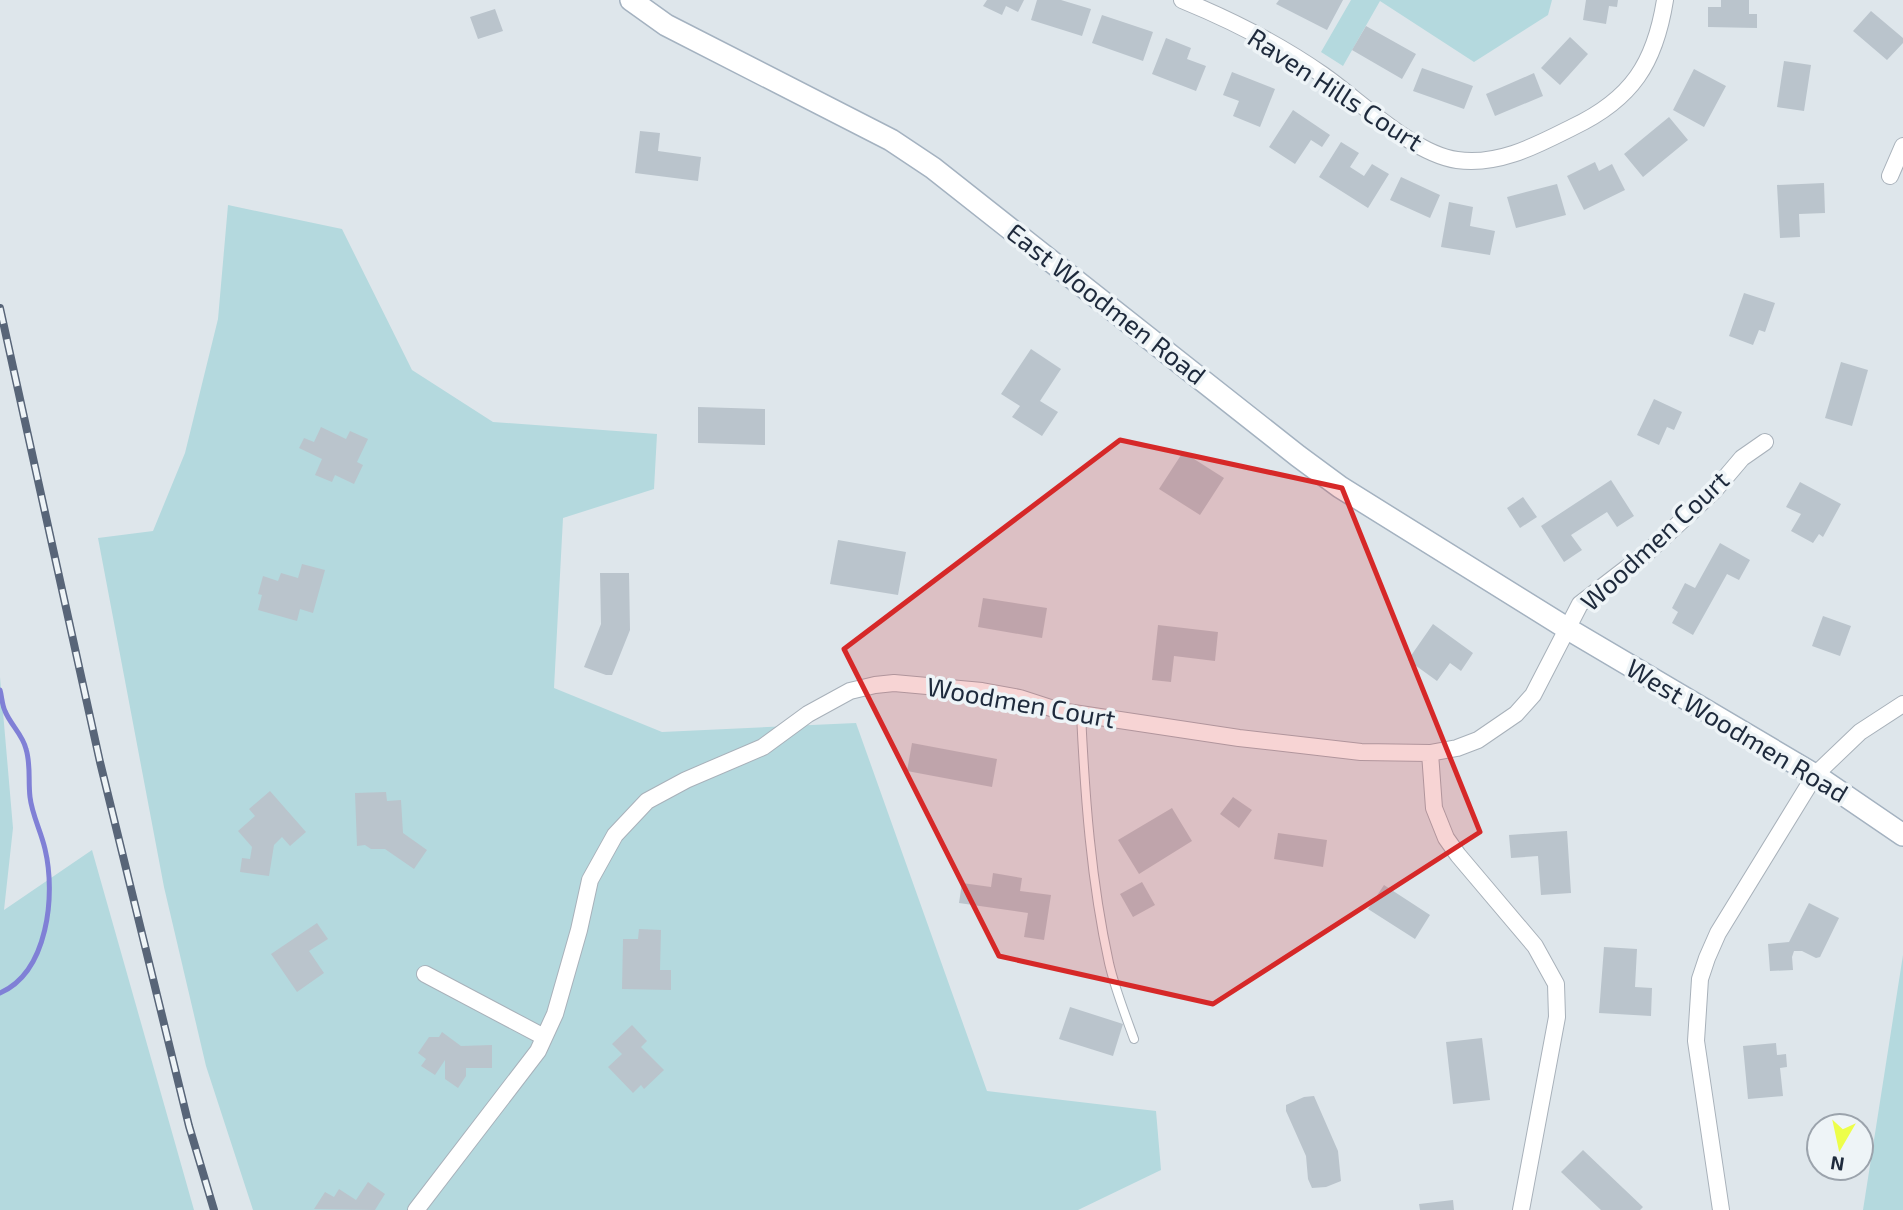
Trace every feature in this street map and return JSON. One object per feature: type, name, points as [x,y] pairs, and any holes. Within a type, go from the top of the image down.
[{"type":"main road","name":"East Woodmen Road","points":[[631,0],[666,25],[891,140],[933,168],[1339,487],[1568,629]]},
{"type":"main road","name":"West Woodmen Road","points":[[1568,629],[1815,775],[1903,835]]},
{"type":"street","name":"Raven Hills Court","points":[[1182,0],[1258,36],[1287,53],[1322,75],[1412,142],[1436,155],[1479,162],[1528,149],[1596,116],[1618,100],[1634,83],[1650,58],[1661,27],[1665,0]]},
{"type":"street","points":[[1890,176],[1903,146]]},
{"type":"street","name":"Woodmen Court","points":[[416,1210],[538,1051],[555,1014],[590,880],[615,835],[647,801],[686,780],[763,747],[808,714],[861,687],[894,683],[982,691],[1020,698],[1060,711],[1239,738],[1362,752],[1430,753],[1457,748],[1478,740],[1516,714],[1533,695],[1580,604],[1649,551],[1714,491],[1742,458],[1765,442]]},
{"type":"street","points":[[1721,1210],[1696,1041],[1700,979],[1707,958],[1718,933],[1815,775],[1860,732],[1903,704]]},
{"type":"street","points":[[1430,753],[1434,808],[1446,838],[1535,946],[1556,984],[1557,1017],[1521,1210]]},
{"type":"street","points":[[425,974],[544,1037]]},
{"type":"lane","points":[[1080,714],[1088,825],[1103,928],[1116,989],[1134,1039]]},
{"type":"highlighted area","points":[[1120,440],[1342,488],[1480,832],[1213,1004],[999,956],[844,649]]},
{"type":"shaded area","points":[[1351,0],[1552,0],[1548,15],[1474,62],[1380,1],[1343,66],[1321,52]]},
{"type":"shaded area","points":[[228,205],[342,229],[412,370],[493,422],[657,434],[654,489],[563,518],[554,688],[662,732],[856,723],[987,1091],[1156,1111],[1161,1170],[1078,1210],[253,1210],[206,1066],[164,887],[98,538],[153,531],[185,453],[218,319]]},
{"type":"shaded area","points":[[0,677],[13,828],[4,910],[92,850],[194,1210],[0,1210]]},
{"type":"shaded area","points":[[1903,955],[1903,1210],[1863,1210],[1867,1182],[1875,1182],[1875,1134]]},
{"type":"building","points":[[987,0],[1024,0],[1018,12],[1006,6],[1002,15],[983,6]]},
{"type":"building","points":[[1037,0],[1061,0],[1091,9],[1082,36],[1031,20]]},
{"type":"building","points":[[1279,0],[1343,0],[1327,30],[1276,4]]},
{"type":"building","points":[[1586,0],[1618,0],[1617,7],[1609,6],[1606,24],[1583,20]]},
{"type":"building","points":[[1721,0],[1749,0],[1749,14],[1757,14],[1757,28],[1708,27],[1708,7],[1721,7]]},
{"type":"building","points":[[495,9],[503,31],[478,39],[470,17]]},
{"type":"building","points":[[1871,11],[1903,38],[1903,43],[1887,60],[1853,31]]},
{"type":"building","points":[[1102,15],[1153,32],[1143,61],[1092,43]]},
{"type":"building","points":[[1366,26],[1416,54],[1402,79],[1352,50]]},
{"type":"building","points":[[1570,37],[1588,54],[1560,85],[1541,68]]},
{"type":"building","points":[[1166,38],[1191,48],[1187,59],[1206,66],[1196,91],[1152,74]]},
{"type":"building","points":[[1784,61],[1811,65],[1804,111],[1777,107]]},
{"type":"building","points":[[1422,68],[1473,86],[1464,109],[1413,91]]},
{"type":"building","points":[[1694,69],[1726,86],[1704,127],[1673,110]]},
{"type":"building","points":[[1232,72],[1275,89],[1260,127],[1233,116],[1239,101],[1223,95]]},
{"type":"building","points":[[1534,73],[1543,96],[1495,116],[1486,94]]},
{"type":"building","points":[[1293,110],[1330,135],[1322,147],[1311,140],[1295,164],[1269,147]]},
{"type":"building","points":[[1669,117],[1688,140],[1643,177],[1624,154]]},
{"type":"building","points":[[640,131],[660,133],[658,151],[701,157],[698,181],[635,173]]},
{"type":"building","points":[[1341,142],[1359,153],[1350,167],[1364,176],[1372,164],[1389,174],[1368,208],[1319,177]]},
{"type":"building","points":[[1595,162],[1599,171],[1612,164],[1625,190],[1584,210],[1567,176]]},
{"type":"building","points":[[1401,177],[1440,195],[1430,218],[1390,200]]},
{"type":"building","points":[[1824,183],[1825,213],[1799,214],[1800,237],[1780,238],[1777,185]]},
{"type":"building","points":[[1557,184],[1566,215],[1516,228],[1507,197]]},
{"type":"building","points":[[1449,202],[1473,207],[1470,226],[1495,231],[1490,255],[1441,247]]},
{"type":"building","points":[[1744,293],[1775,303],[1765,332],[1759,330],[1753,345],[1729,336]]},
{"type":"building","points":[[1031,349],[1061,369],[1040,401],[1058,412],[1042,436],[1012,417],[1020,406],[1001,394]]},
{"type":"building","points":[[1841,362],[1868,370],[1852,426],[1825,418]]},
{"type":"building","points":[[1654,399],[1682,412],[1674,430],[1667,427],[1659,445],[1637,435]]},
{"type":"building","points":[[698,407],[765,409],[765,445],[698,443]]},
{"type":"building","points":[[321,427],[346,439],[350,431],[368,439],[357,462],[363,465],[354,484],[335,475],[332,482],[315,475],[322,459],[299,448],[304,438],[314,442]]},
{"type":"building","points":[[1183,452],[1224,478],[1200,515],[1159,489]]},
{"type":"building","points":[[1611,480],[1634,516],[1617,527],[1607,512],[1571,535],[1582,550],[1564,562],[1541,526]]},
{"type":"building","points":[[1800,482],[1841,504],[1823,537],[1819,534],[1813,543],[1791,531],[1801,514],[1786,507]]},
{"type":"building","points":[[1523,497],[1537,517],[1520,528],[1507,508]]},
{"type":"building","points":[[838,540],[906,552],[898,595],[830,584]]},
{"type":"building","points":[[1720,543],[1750,560],[1739,580],[1727,574],[1693,635],[1672,623],[1678,612],[1672,608],[1685,583],[1695,588]]},
{"type":"building","points":[[302,564],[325,570],[313,613],[300,609],[297,621],[258,610],[262,595],[258,594],[263,576],[278,581],[281,573],[298,578]]},
{"type":"building","points":[[600,573],[629,573],[630,630],[612,675],[584,667],[601,624]]},
{"type":"building","points":[[983,598],[1047,608],[1042,638],[978,627]]},
{"type":"building","points":[[1823,616],[1851,626],[1840,656],[1812,646]]},
{"type":"building","points":[[1433,624],[1473,653],[1461,671],[1450,663],[1437,681],[1408,660]]},
{"type":"building","points":[[1158,625],[1218,632],[1215,661],[1174,656],[1171,682],[1152,680]]},
{"type":"building","points":[[912,743],[997,759],[992,787],[907,771]]},
{"type":"building","points":[[270,791],[306,832],[290,846],[282,837],[274,845],[269,876],[240,872],[242,858],[250,859],[252,847],[238,831],[255,816],[249,809]]},
{"type":"building","points":[[386,792],[387,801],[401,800],[403,833],[427,850],[414,869],[385,849],[357,846],[355,793]]},
{"type":"building","points":[[1233,797],[1252,810],[1239,828],[1220,814]]},
{"type":"building","points":[[1172,808],[1192,841],[1139,874],[1118,840]]},
{"type":"building","points":[[1567,831],[1571,893],[1541,895],[1538,856],[1511,858],[1509,835]]},
{"type":"building","points":[[1278,833],[1327,840],[1323,867],[1274,859]]},
{"type":"building","points":[[993,873],[1022,878],[1020,891],[1051,895],[1044,940],[1024,937],[1028,913],[959,903],[962,883],[991,887]]},
{"type":"building","points":[[1142,882],[1155,905],[1133,917],[1120,894]]},
{"type":"building","points":[[1384,885],[1430,915],[1415,939],[1368,909]]},
{"type":"building","points":[[1809,903],[1839,918],[1820,957],[1794,951],[1793,970],[1770,971],[1768,944],[1789,942]]},
{"type":"building","points":[[317,923],[328,939],[309,951],[324,973],[297,992],[271,954]]},
{"type":"building","points":[[639,929],[661,930],[660,970],[671,970],[671,990],[622,989],[623,939],[638,939]]},
{"type":"building","points":[[1604,947],[1637,949],[1635,987],[1652,988],[1651,1016],[1599,1013]]},
{"type":"building","points":[[1070,1007],[1123,1024],[1113,1056],[1059,1039]]},
{"type":"building","points":[[632,1025],[647,1041],[641,1047],[664,1070],[644,1089],[641,1085],[633,1093],[608,1067],[622,1054],[612,1044]]},
{"type":"building","points":[[442,1032],[461,1046],[492,1045],[492,1068],[466,1068],[466,1076],[458,1088],[445,1079],[445,1060],[435,1075],[421,1066],[426,1059],[418,1053],[429,1037],[439,1037]]},
{"type":"building","points":[[1482,1038],[1490,1100],[1453,1104],[1446,1042]]},
{"type":"building","points":[[1776,1043],[1777,1055],[1786,1054],[1787,1067],[1780,1068],[1783,1096],[1748,1099],[1743,1046]]},
{"type":"building","points":[[1314,1096],[1338,1151],[1341,1181],[1326,1187],[1312,1188],[1308,1179],[1306,1156],[1286,1111],[1286,1105],[1304,1097]]},
{"type":"building","points":[[1583,1150],[1643,1207],[1640,1210],[1601,1210],[1561,1172]]},
{"type":"building","points":[[368,1182],[385,1194],[375,1210],[314,1209],[325,1192],[334,1197],[339,1189],[356,1200]]},
{"type":"building","points":[[1453,1200],[1454,1210],[1420,1210],[1419,1204]]},
{"type":"waterway","points":[[0,690],[4,709],[28,755],[31,804],[45,849],[49,888],[45,930],[38,950],[29,968],[16,983],[0,993]]},
{"type":"railway","points":[[0,308],[100,762],[189,1126],[214,1210]]}]
